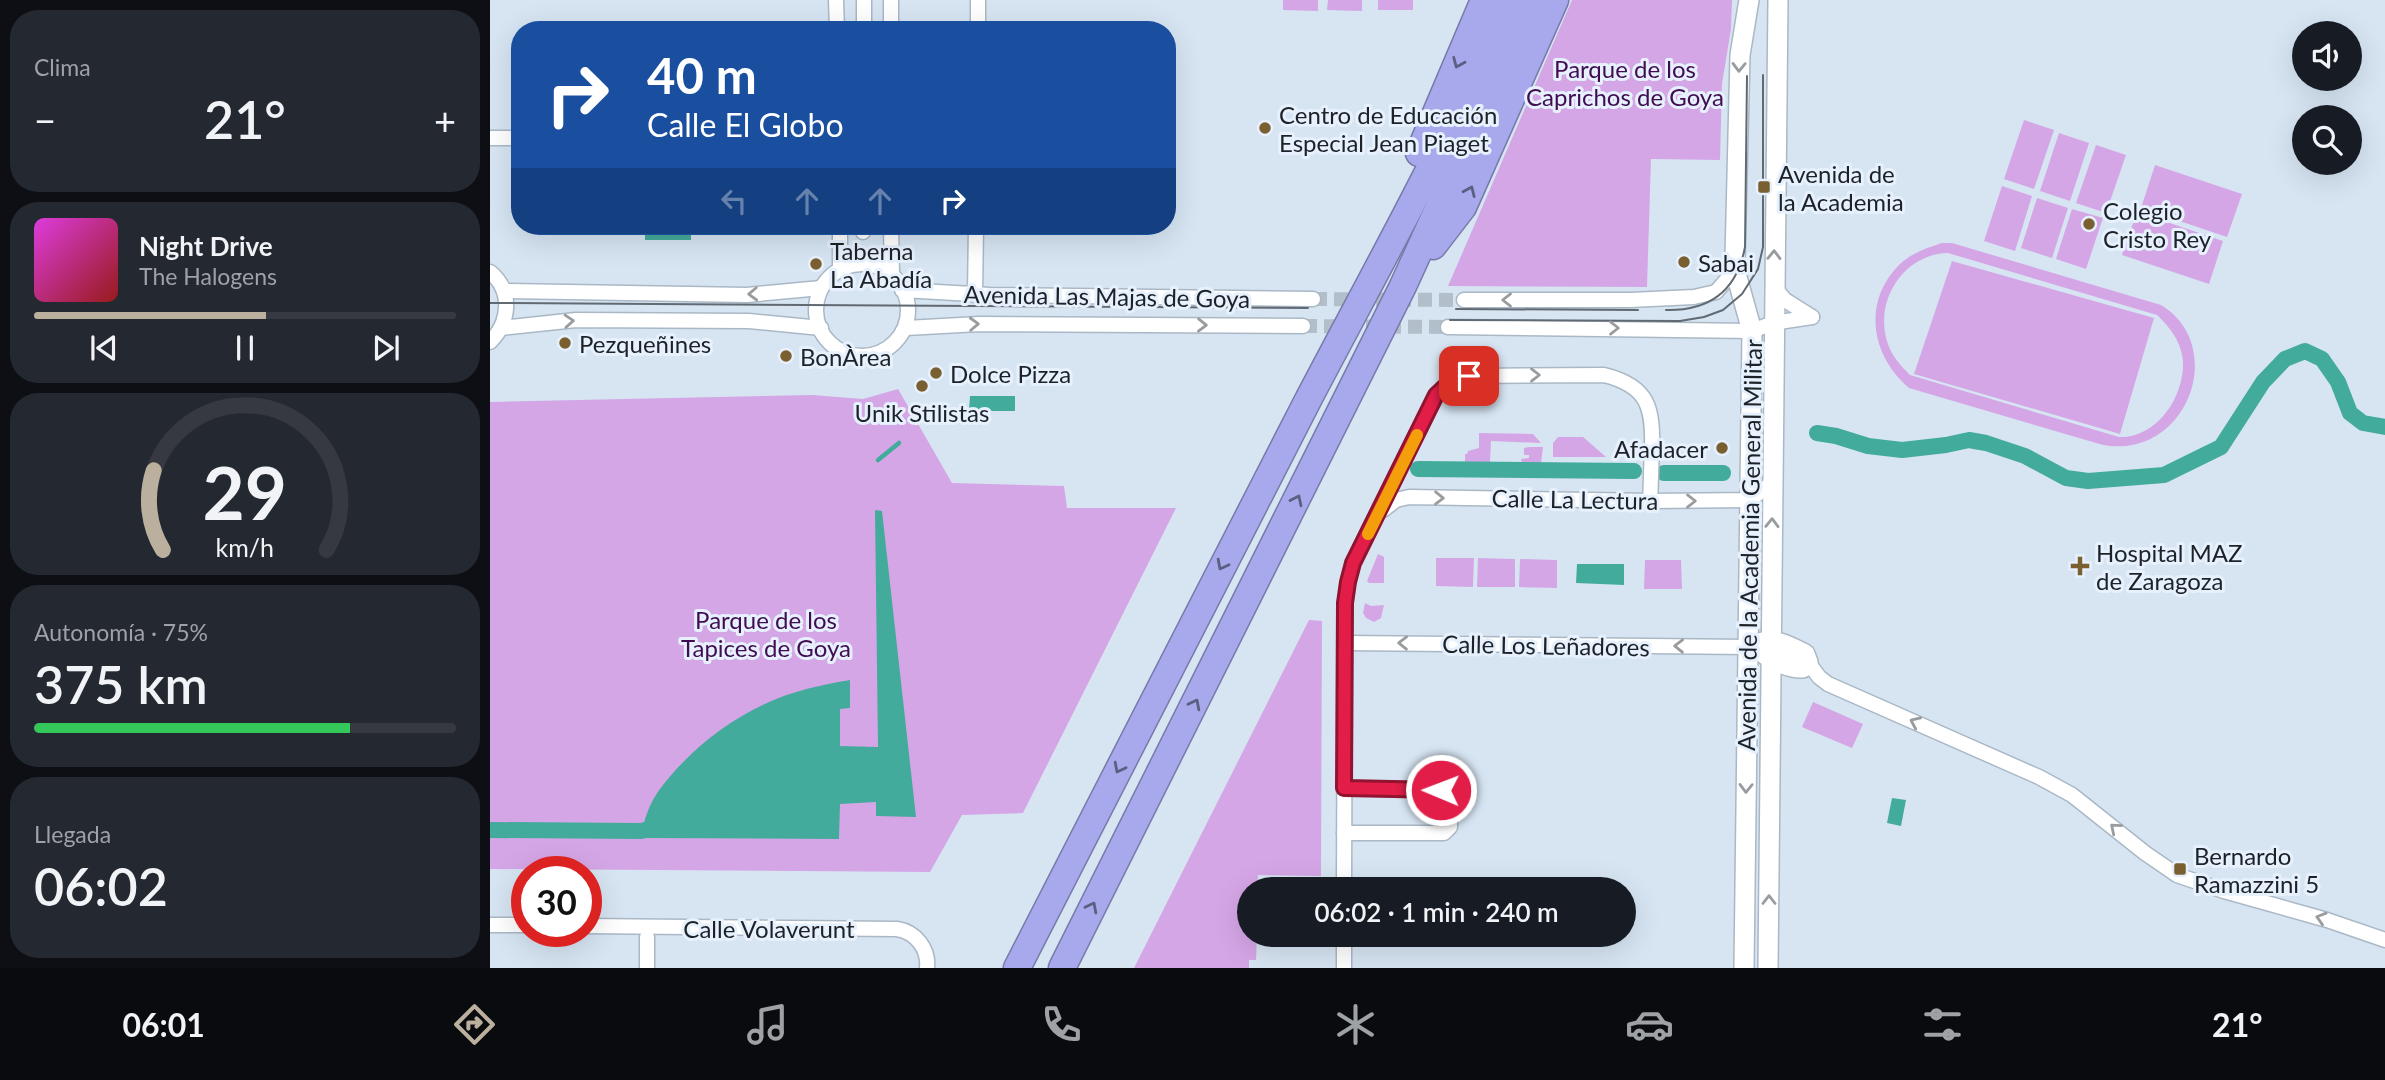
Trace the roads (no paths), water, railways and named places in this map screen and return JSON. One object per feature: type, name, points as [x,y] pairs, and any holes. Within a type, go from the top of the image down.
[{"type":"highway","points":[[1310,396],[1320,352],[1423,146],[1484,0]]},
{"type":"highway","points":[[1017,968],[1310,396],[1406,219],[1482,64],[1508,0]]},
{"type":"highway","points":[[1062,968],[1403,286],[1496,82],[1529,0]]},
{"type":"highway","points":[[1403,286],[1463,207],[1555,0]]},
{"type":"main road","name":"Avenida de la Academia General Militar","points":[[1749,0],[1740,55],[1735,270],[1752,331],[1749,550],[1762,647],[1768,968]]},
{"type":"main road","name":"Avenida de la Academia General Militar","points":[[1744,968],[1773,482],[1778,0]]},
{"type":"main road","points":[[1762,647],[1796,669],[1803,668],[1808,662]]},
{"type":"street","points":[[836,0],[837,21]]},
{"type":"street","points":[[864,0],[864,21]]},
{"type":"street","points":[[891,0],[891,21]]},
{"type":"street","points":[[978,0],[978,21]]},
{"type":"street","points":[[490,138],[511,138]]},
{"type":"street","points":[[840,235],[841,270]]},
{"type":"street","points":[[891,235],[892,274],[902,290],[906,307],[906,328],[897,341],[874,356],[846,354],[833,345],[821,328],[816,306],[821,288],[841,270],[855,265],[870,265],[892,274]]},
{"type":"street","points":[[975,295],[976,235]]},
{"type":"street","points":[[1464,300],[1630,300],[1695,297],[1716,292],[1735,270]]},
{"type":"street","points":[[490,272],[504,291],[506,312],[501,328],[490,342]]},
{"type":"street","points":[[1448,327],[1752,331],[1773,323],[1812,317],[1785,300],[1773,287]]},
{"type":"street","points":[[504,291],[747,295],[821,288]]},
{"type":"street","name":"Avenida Las Majas de Goya","points":[[902,290],[975,295],[1313,299]]},
{"type":"street","points":[[501,328],[576,320],[749,321],[821,328]]},
{"type":"street","name":"Avenida Las Majas de Goya","points":[[906,328],[979,324],[1303,326]]},
{"type":"street","points":[[1344,877],[1345,603],[1348,582],[1353,563],[1436,395],[1450,382],[1469,376],[1604,375],[1619,378],[1644,397],[1651,415],[1650,501]]},
{"type":"street","points":[[1749,500],[1773,482]]},
{"type":"street","name":"Calle La Lectura","points":[[1377,516],[1396,500],[1409,497],[1749,500]]},
{"type":"street","name":"Calle Los Leñadores","points":[[1345,643],[1762,647]]},
{"type":"street","points":[[1808,662],[1828,684],[2039,777],[2072,795],[2177,875],[2385,940]]},
{"type":"street","points":[[1344,788],[1441,790],[1450,799],[1450,827],[1444,833],[1344,834]]},
{"type":"street","points":[[490,925],[511,925]]},
{"type":"street","name":"Calle Volaverunt","points":[[602,926],[897,929],[911,934],[922,946],[926,953],[927,968]]},
{"type":"street","points":[[646,968],[647,937]]},
{"type":"street","points":[[1344,947],[1344,968]]},
{"type":"waterway","points":[[1817,433],[1868,446],[1902,450],[1969,440],[1986,443],[2025,456],[2066,478],[2088,481],[2164,475],[2221,447],[2263,382],[2285,359],[2305,351],[2322,359],[2338,382],[2350,413],[2363,423],[2385,427]]},
{"type":"waterway","points":[[878,460],[899,443]]},
{"type":"waterway","points":[[1418,469],[1634,471]]},
{"type":"waterway","points":[[1664,473],[1723,473]]},
{"type":"waterway","points":[[490,830],[641,831],[662,826]]},
{"type":"tunnel","points":[[1313,299],[1464,300]]},
{"type":"tunnel","points":[[1303,326],[1448,327]]},
{"type":"tram line","points":[[1450,320],[1680,321],[1723,310],[1742,294],[1758,269],[1763,247],[1763,75]]},
{"type":"tram line","points":[[1666,310],[1696,307],[1719,295],[1728,286],[1741,262],[1745,247],[1747,76]]},
{"type":"tram line","points":[[490,303],[1308,308]]},
{"type":"tram line","points":[[1456,309],[1638,310]]},
{"type":"place","name":"Centro de Educación Especial Jean Piaget","points":[[1265,128]]},
{"type":"place","name":"Avenida de la Academia","points":[[1764,187]]},
{"type":"place","name":"Colegio Cristo Rey","points":[[2089,224]]},
{"type":"place","name":"Sabai","points":[[1684,262]]},
{"type":"place","name":"Taberna La Abadía","points":[[816,264]]},
{"type":"place","name":"Pezqueñines","points":[[565,343]]},
{"type":"place","name":"BonÀrea","points":[[786,356]]},
{"type":"place","name":"Dolce Pizza","points":[[936,373]]},
{"type":"place","name":"Unik Stilistas","points":[[922,386]]},
{"type":"place","name":"Afadacer","points":[[1722,448]]},
{"type":"place","name":"Hospital MAZ de Zaragoza","points":[[2080,566]]},
{"type":"place","name":"Bernardo Ramazzini 5","points":[[2180,869]]},
{"type":"park label","name":"Parque de los Caprichos de Goya","points":[[1625,82]]},
{"type":"park label","name":"Parque de los Tapices de Goya","points":[[766,633]]}]
